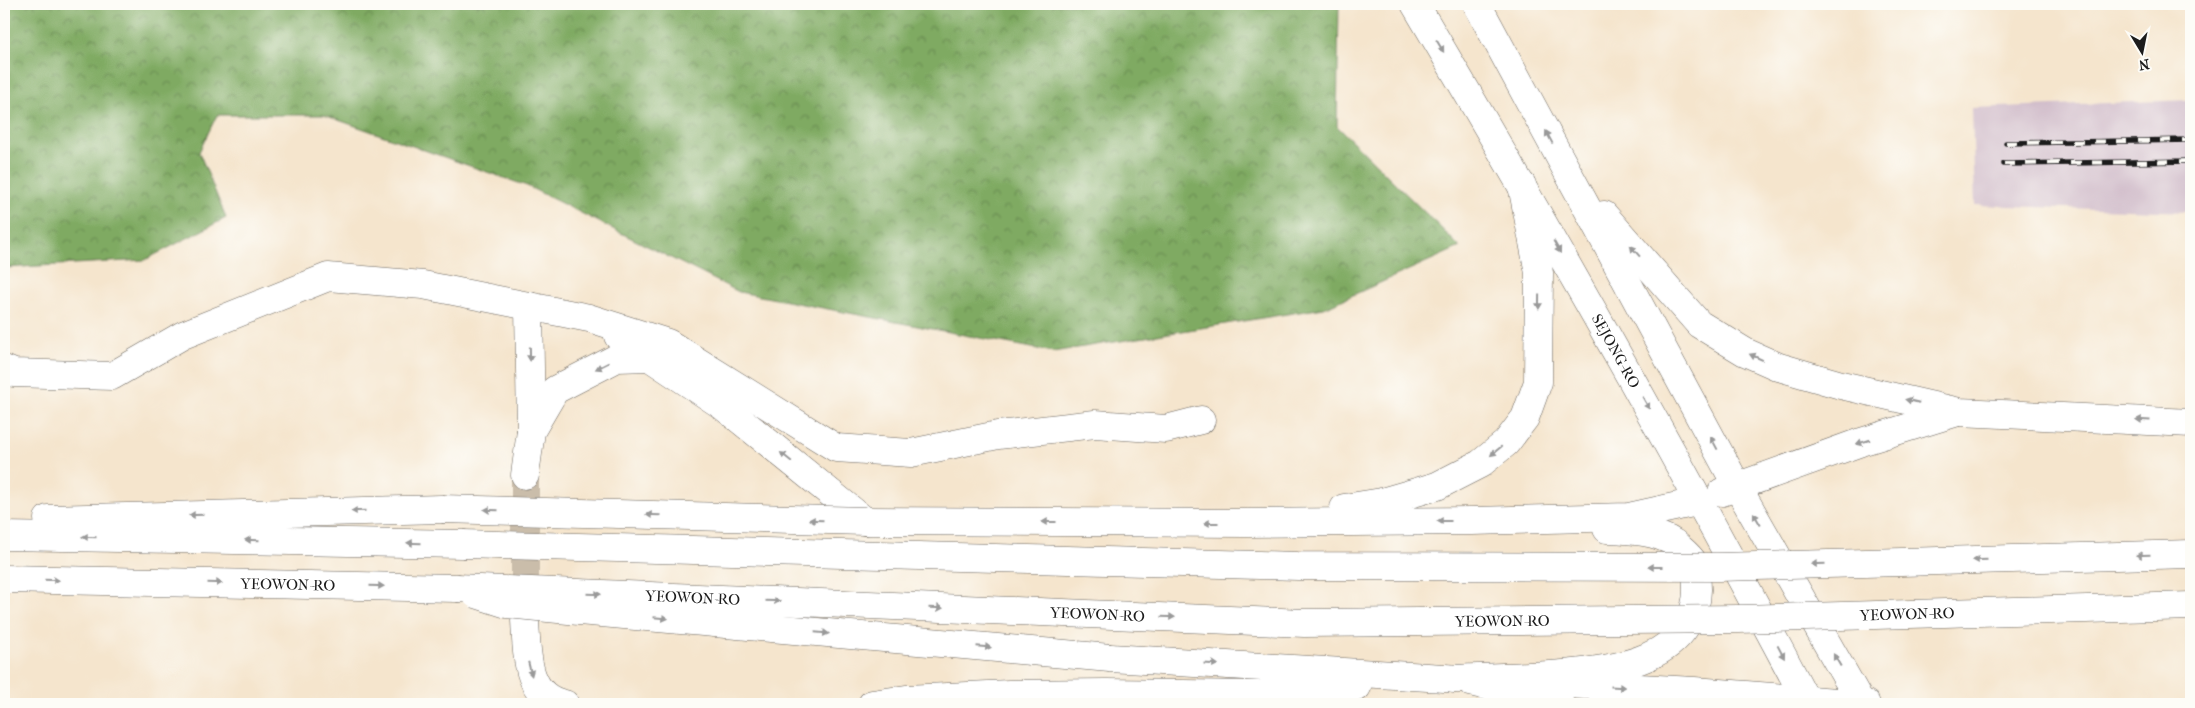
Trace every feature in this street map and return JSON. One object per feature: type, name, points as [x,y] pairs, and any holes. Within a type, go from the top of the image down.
[{"type":"main road","name":"SEJONG-RO","points":[[1415,4],[1522,185],[1701,501],[1807,702]]},
{"type":"main road","points":[[1477,4],[1738,486],[1863,704]]},
{"type":"main road","points":[[1572,180],[1700,324],[1745,352],[1779,367],[1823,380],[1960,412],[2191,423]]},
{"type":"main road","points":[[1247,523],[1382,502],[1428,488],[1480,464],[1506,443],[1525,418],[1538,382],[1539,273],[1522,185]]},
{"type":"main road","points":[[4,369],[14,373],[112,376],[182,335],[328,277],[423,285],[589,318],[668,343],[836,448],[911,453],[998,435],[1095,424],[1166,429],[1201,420]]},
{"type":"main road","points":[[525,475],[531,431],[529,306]]},
{"type":"main road","points":[[589,318],[723,406],[865,521]]},
{"type":"main road","points":[[531,431],[556,390],[617,358],[649,357]]},
{"type":"main road","points":[[4,520],[442,509],[865,521],[1247,523],[1472,521],[1629,517],[1701,501],[1860,442],[1960,412]]},
{"type":"main road","points":[[872,704],[906,699],[1100,693],[1258,695],[1605,668],[1647,658],[1670,644],[1684,631],[1696,609],[1698,587],[1693,562],[1672,542],[1653,535],[1625,530],[1472,521]]},
{"type":"main road","points":[[4,536],[463,544],[1298,566],[1718,567],[2191,554]]},
{"type":"main road","name":"YEOWON-RO","points":[[4,579],[458,588],[1304,623],[1739,619],[2191,606]]},
{"type":"main road","points":[[458,588],[507,604],[1110,658],[1454,679],[1694,691],[1807,702],[1863,704]]},
{"type":"main road","points":[[525,620],[528,666],[533,682],[546,695],[559,703],[566,704]]},
{"type":"main road","points":[[1454,679],[1560,704]]},
{"type":"main road","points":[[1055,704],[1100,693]]},
{"type":"shaded area","points":[[2191,100],[2191,212],[1975,205],[1972,108]]},
{"type":"green space","points":[[4,4],[1339,4],[1337,126],[1460,247],[1324,308],[1053,352],[739,292],[527,186],[324,115],[217,115],[199,152],[226,218],[145,260],[4,268]]},
{"type":"tunnel","points":[[525,475],[525,613]]},
{"type":"railway","points":[[2006,143],[2191,140]]},
{"type":"railway","points":[[2004,164],[2191,161]]}]
